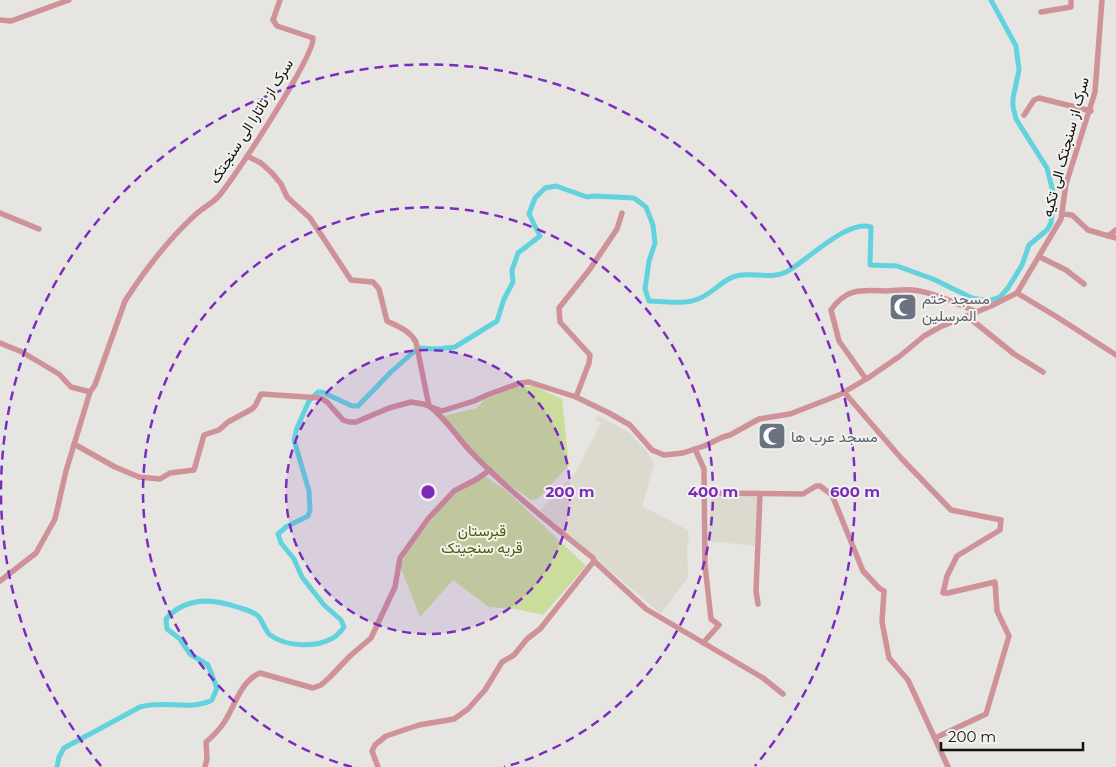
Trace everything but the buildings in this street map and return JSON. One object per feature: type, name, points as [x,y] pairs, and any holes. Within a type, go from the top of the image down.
[{"type":"street","points":[[0,20],[11,21],[69,0]]},
{"type":"street","name":"سرک از تاتارا الی سنجتک","points":[[0,581],[36,552],[55,520],[74,444],[90,392],[95,385],[108,345],[130,292],[166,245],[194,216],[217,198],[247,156],[288,91],[313,44],[313,38],[277,26],[273,20],[280,0]]},
{"type":"street","points":[[1041,12],[1071,7],[1071,0]]},
{"type":"street","name":"سرک از سنجتک الی تکیه","points":[[1017,293],[1061,219],[1066,184],[1095,92],[1102,0]]},
{"type":"street","points":[[1024,115],[1034,100],[1039,98],[1090,111]]},
{"type":"street","points":[[247,156],[261,163],[272,173],[281,184],[287,197],[310,218],[351,280],[373,282],[378,289],[387,321],[411,334],[416,342],[429,406],[443,416],[472,453],[593,558],[646,609],[763,678],[783,694]]},
{"type":"street","points":[[0,213],[39,230]]},
{"type":"street","points":[[576,397],[589,363],[590,355],[560,322],[559,308],[590,269],[617,230],[622,213]]},
{"type":"street","points":[[1062,214],[1072,216],[1088,230],[1116,238]]},
{"type":"street","points":[[1108,236],[1116,230]]},
{"type":"street","points":[[1040,257],[1066,270],[1084,284]]},
{"type":"street","points":[[866,379],[839,341],[831,310],[838,300],[848,293],[867,290],[912,290],[945,299],[978,312]]},
{"type":"street","points":[[74,444],[115,467],[140,477],[160,479],[170,473],[194,470],[204,435],[220,430],[228,422],[252,409],[261,394],[321,398],[343,420],[356,422],[389,408],[411,402],[442,411],[474,402],[487,395],[520,383],[530,382],[576,397],[630,425],[652,450],[657,453],[683,453],[730,435],[759,419],[790,414],[844,392],[900,356],[924,336],[1017,293],[1116,355]]},
{"type":"street","points":[[967,316],[1014,354],[1043,372]]},
{"type":"street","points":[[0,343],[22,352],[59,374],[71,387],[90,392]]},
{"type":"street","points":[[844,392],[901,458],[951,510],[1001,520],[1000,530],[957,556],[947,576],[943,593],[995,582],[997,611],[1008,636],[986,714],[935,738]]},
{"type":"street","points":[[695,449],[704,469],[705,565],[711,619],[719,625],[703,643]]},
{"type":"street","points":[[204,767],[207,759],[206,742],[224,723],[234,703],[254,676],[260,674],[313,688],[330,677],[371,638],[395,587],[400,558],[428,519],[454,491],[477,480],[490,470]]},
{"type":"street","points":[[704,493],[803,494],[816,486],[820,486],[832,495],[863,571],[884,591],[882,622],[889,658],[908,680],[948,767]]},
{"type":"street","points":[[758,604],[756,591],[760,494]]},
{"type":"street","points":[[378,767],[372,751],[375,744],[386,736],[419,725],[454,719],[468,709],[485,690],[502,662],[514,654],[527,639],[540,629],[594,561]]},
{"type":"shaded area","points":[[597,415],[630,433],[649,454],[654,465],[642,506],[688,530],[688,577],[661,614],[540,511],[576,472],[601,423],[595,420]]},
{"type":"shaded area","points":[[711,495],[756,496],[758,499],[756,546],[708,541]]},
{"type":"green space","name":"قبرستان قریه سنجیتک","points":[[534,386],[562,399],[569,465],[538,499],[531,500],[470,454],[451,430],[443,416],[477,408],[484,400],[516,387]]},
{"type":"green space","name":"قبرستان قریه سنجیتک","points":[[485,476],[509,493],[586,566],[543,615],[516,609],[489,607],[453,580],[420,617],[400,566],[410,547],[450,497]]},
{"type":"waterway","points":[[57,767],[59,757],[64,748],[140,707],[159,704],[195,705],[212,700],[217,688],[208,665],[190,654],[180,639],[167,629],[166,619],[181,607],[190,603],[208,601],[248,610],[258,616],[270,635],[293,644],[310,645],[326,641],[340,632],[344,627],[341,620],[324,605],[302,577],[294,559],[281,543],[278,534],[286,527],[308,516],[310,510],[309,491],[294,440],[297,428],[309,401],[318,392],[322,392],[352,406],[358,406],[391,372],[418,348],[438,349],[455,347],[497,321],[504,299],[513,282],[512,270],[518,253],[540,236],[529,214],[535,198],[545,188],[556,186],[587,197],[634,198],[646,207],[653,225],[655,243],[649,261],[645,289],[649,301],[693,301],[703,297],[735,276],[781,274],[795,267],[827,242],[851,229],[861,226],[871,227],[870,265],[897,266],[933,279],[972,298],[988,301],[1000,297],[1022,265],[1029,245],[1047,230],[1051,223],[1054,196],[1047,168],[1016,119],[1013,107],[1019,70],[1016,46],[991,0]]},
{"type":"place","name":"مسجد ختم المرسلین","points":[[903,307]]},
{"type":"place","name":"مسجد عرب ها","points":[[772,436]]}]
